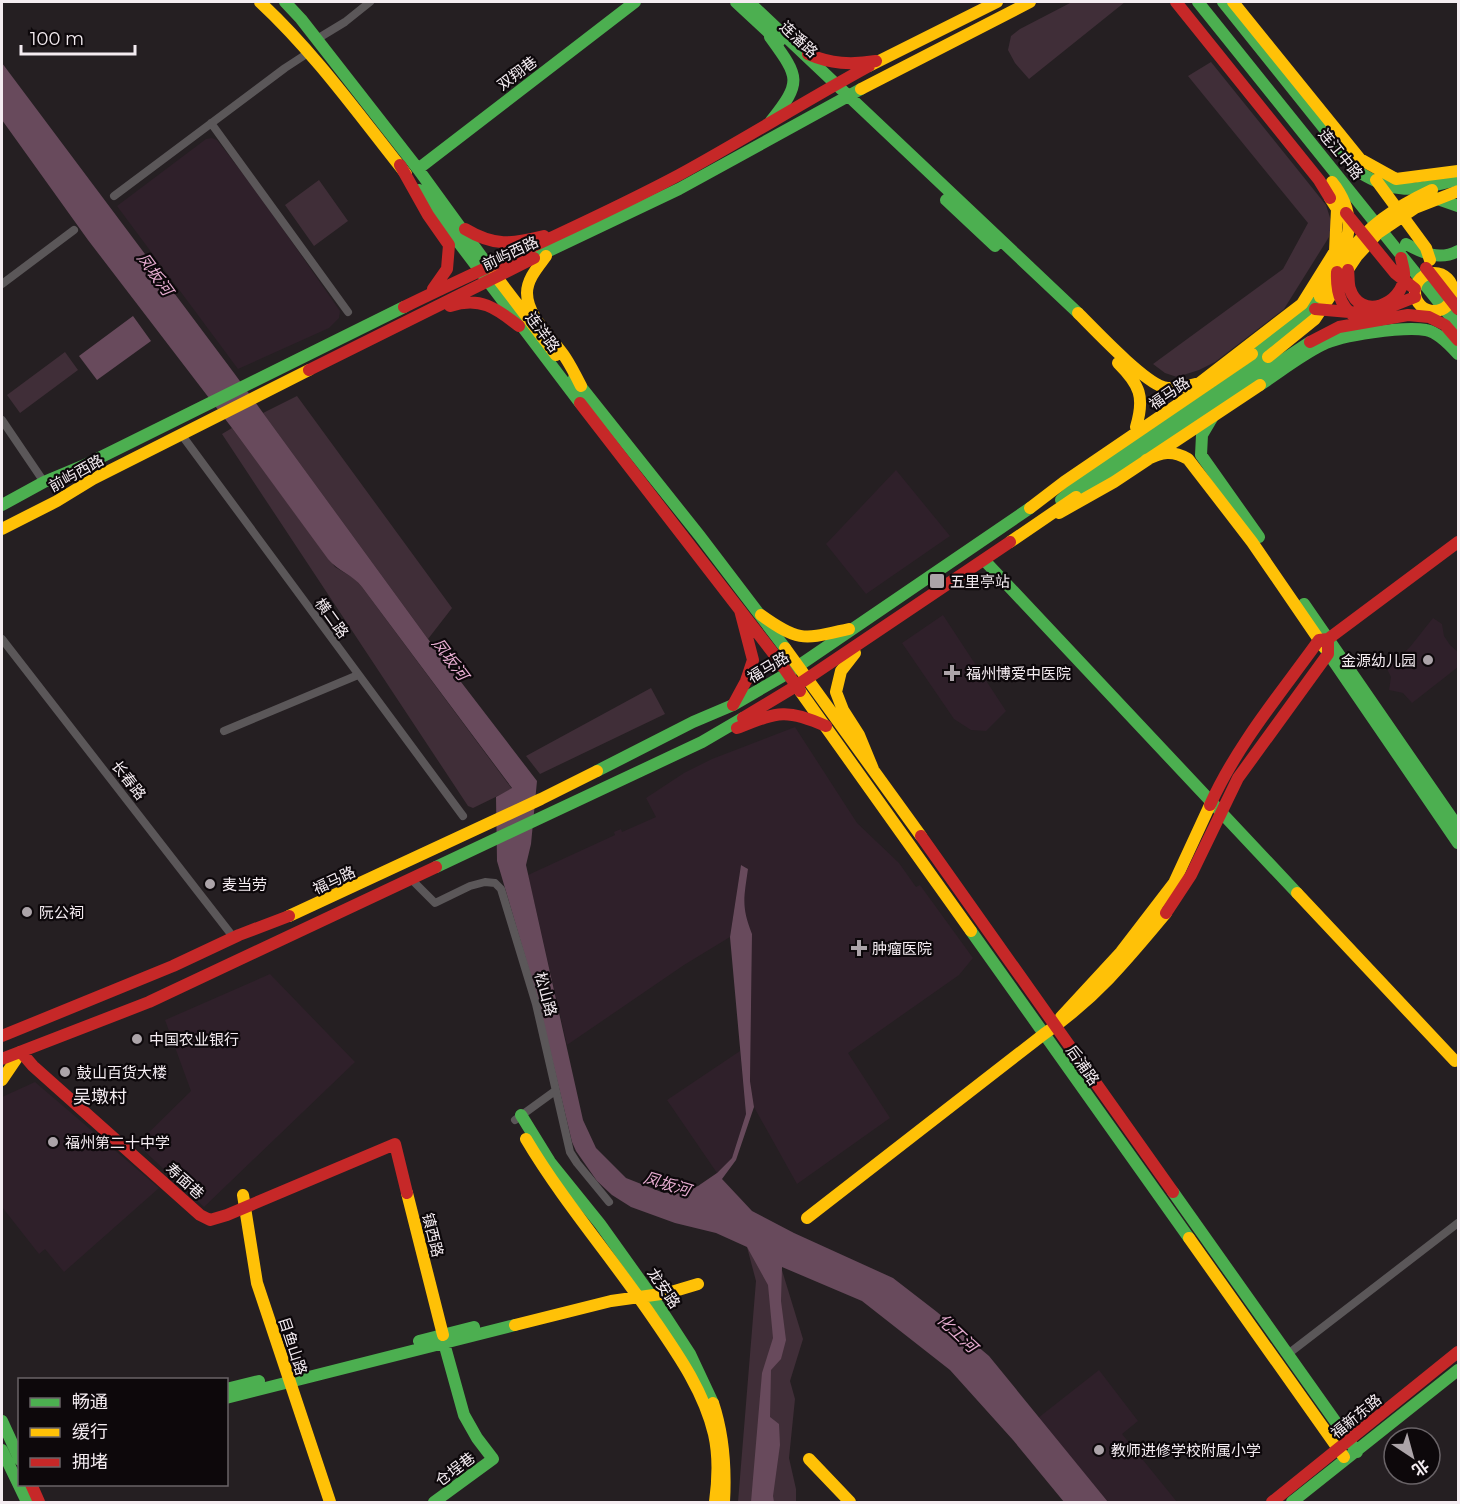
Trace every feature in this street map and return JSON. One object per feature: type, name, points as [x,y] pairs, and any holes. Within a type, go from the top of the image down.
[{"type":"main road","name":"连洋路","points":[[260,2],[288,28],[325,71],[491,279],[651,472],[761,615],[793,669],[796,686]]},
{"type":"main road","name":"连洋路","points":[[285,2],[317,39],[418,169],[458,225],[483,268]]},
{"type":"main road","name":"双翔巷","points":[[418,169],[635,2]]},
{"type":"main road","name":"连潘路","points":[[736,2],[844,97]]},
{"type":"main road","name":"连潘路","points":[[749,2],[801,51],[833,87]]},
{"type":"main road","name":"前屿西路","points":[[2,505],[44,482],[87,464],[483,268],[678,175],[880,60],[997,2]]},
{"type":"main road","name":"前屿西路","points":[[2,528],[181,434],[491,279],[716,170],[844,97],[1030,2]]},
{"type":"main road","points":[[1176,2],[1456,346]]},
{"type":"main road","points":[[1187,2],[1338,189],[1347,205],[1350,225],[1344,246],[1320,297]]},
{"type":"main road","name":"连江中路","points":[[1198,2],[1402,247],[1458,309]]},
{"type":"main road","name":"连江中路","points":[[1211,2],[1402,247],[1458,326]]},
{"type":"main road","points":[[1223,2],[1359,172],[1375,183],[1396,190],[1418,189],[1458,182]]},
{"type":"main road","points":[[1233,2],[1360,159],[1426,248],[1438,273]]},
{"type":"main road","points":[[762,26],[794,70],[796,81],[789,99],[768,125]]},
{"type":"main road","points":[[801,51],[842,66],[880,60]]},
{"type":"main road","points":[[844,97],[1150,381],[1171,389],[1200,383]]},
{"type":"main road","points":[[844,97],[1133,378],[1140,389],[1143,402],[1136,427]]},
{"type":"main road","points":[[1360,159],[1396,179],[1458,182]]},
{"type":"main road","points":[[400,165],[428,215],[449,245],[449,262],[444,275],[437,285],[420,299]]},
{"type":"main road","points":[[1029,509],[1067,474],[1200,383],[1302,304],[1335,251],[1337,209],[1319,180]]},
{"type":"main road","name":"福马路","points":[[1040,523],[1072,490],[1272,354],[1309,325],[1327,304],[1343,271],[1349,251],[1367,230],[1414,198],[1443,185],[1458,182]]},
{"type":"main road","name":"福马路","points":[[2,1036],[307,909],[542,799],[693,722],[733,705],[856,627],[892,600],[1029,509],[1064,482],[1277,337],[1302,318],[1373,237],[1398,217],[1435,198],[1458,182]]},
{"type":"main road","points":[[1435,198],[1451,201],[1458,206]]},
{"type":"main road","points":[[458,225],[490,243],[512,245],[563,231]]},
{"type":"main road","points":[[1438,273],[1458,246]]},
{"type":"main road","points":[[1343,271],[1350,291],[1357,301],[1372,309],[1381,308],[1391,303],[1399,294],[1404,283],[1402,247],[1442,257],[1458,251]]},
{"type":"main road","points":[[550,252],[530,278],[527,292],[528,303],[532,312],[561,351],[580,386]]},
{"type":"main road","points":[[1343,271],[1335,287],[1340,302],[1353,318],[1363,322]]},
{"type":"main road","points":[[1384,333],[1427,310],[1437,311],[1449,305],[1456,288],[1446,276],[1438,273],[1423,276],[1418,280],[1415,293]]},
{"type":"main road","name":"连洋路","points":[[491,279],[519,326],[740,610],[793,669],[807,678]]},
{"type":"main road","points":[[1298,308],[1372,314],[1415,293]]},
{"type":"main road","points":[[358,346],[465,301],[489,304],[519,326]]},
{"type":"main road","name":"福马路","points":[[2,1059],[131,1010],[702,742],[796,686],[1299,347],[1339,327],[1408,315],[1429,317],[1445,325],[1456,346]]},
{"type":"main road","points":[[1040,523],[1104,489],[1215,413],[1323,344],[1346,337],[1412,329],[1428,330],[1456,346]]},
{"type":"main road","points":[[1215,413],[1201,439],[1203,459],[1323,639],[1328,654],[1458,843]]},
{"type":"main road","points":[[1146,460],[1168,452],[1183,456],[1192,463],[1323,639],[1458,827]]},
{"type":"main road","points":[[1056,1025],[1065,1010],[1120,952],[1166,895],[1181,870],[1221,782],[1249,735],[1323,639],[1458,543]]},
{"type":"main road","points":[[984,560],[1455,1061]]},
{"type":"main road","points":[[733,705],[746,681],[753,660],[740,610]]},
{"type":"main road","points":[[761,615],[786,633],[808,638],[856,627]]},
{"type":"main road","points":[[873,769],[857,730],[839,705],[836,690],[838,677],[844,664],[879,631]]},
{"type":"main road","points":[[807,1218],[1082,1006],[1115,974],[1158,924],[1185,886],[1238,778],[1328,654]]},
{"type":"main road","name":"后浦路","points":[[807,678],[1288,1354],[1348,1451]]},
{"type":"main road","name":"后浦路","points":[[796,686],[1044,1034],[1348,1451]]},
{"type":"main road","points":[[702,742],[782,711],[793,712],[826,726]]},
{"type":"main road","points":[[2,1080],[21,1052]]},
{"type":"main road","name":"寿面巷","points":[[21,1052],[33,1066],[205,1218],[214,1220],[244,1201],[394,1144]]},
{"type":"main road","name":"龙安路","points":[[518,1117],[567,1181],[643,1293],[695,1360],[713,1400],[721,1430],[725,1456],[724,1503]]},
{"type":"main road","name":"镇西路","points":[[394,1144],[464,1415],[477,1438],[493,1459]]},
{"type":"main road","name":"目鱼山路","points":[[244,1201],[257,1283],[330,1503]]},
{"type":"main road","points":[[228,1397],[288,1378],[608,1294],[643,1293],[696,1280]]},
{"type":"main road","name":"龙安路","points":[[643,1293],[698,1391],[709,1420],[716,1450],[715,1503]]},
{"type":"main road","name":"福新东路","points":[[1292,1503],[1458,1352]]},
{"type":"main road","name":"福新东路","points":[[1272,1503],[1348,1451],[1458,1370]]},
{"type":"main road","points":[[228,1389],[288,1378]]},
{"type":"main road","points":[[2,1421],[18,1471]]},
{"type":"main road","name":"仓埕巷","points":[[434,1503],[493,1459]]},
{"type":"main road","points":[[808,1459],[850,1503]]},
{"type":"main road","points":[[22,1486],[27,1503]]},
{"type":"main road","points":[[31,1486],[39,1503]]},
{"type":"street","points":[[317,39],[345,22],[370,2]]},
{"type":"street","points":[[114,196],[308,53]]},
{"type":"street","points":[[211,123],[348,312]]},
{"type":"street","points":[[2,284],[74,230]]},
{"type":"street","points":[[2,420],[44,482]]},
{"type":"street","name":"横二路","points":[[181,434],[463,816]]},
{"type":"street","name":"长春路","points":[[2,639],[234,938]]},
{"type":"street","points":[[224,731],[358,675]]},
{"type":"street","name":"松山路","points":[[410,878],[435,903],[478,883],[495,883],[501,889],[536,1004],[570,1152],[609,1202]]},
{"type":"street","points":[[518,1117],[555,1091]]},
{"type":"street","points":[[1288,1354],[1458,1223]]},
{"type":"shaded area","points":[[1072,2],[1125,2],[1029,79],[1015,63],[1008,50],[1011,36]]},
{"type":"shaded area","points":[[1211,62],[1326,205],[1332,224],[1329,237],[1284,309],[1215,362],[1177,377],[1165,373],[1153,364],[1283,269],[1308,223],[1188,76]]},
{"type":"shaded area","points":[[206,139],[217,140],[260,196],[340,311],[339,318],[329,328],[238,369],[117,206]]},
{"type":"shaded area","points":[[319,180],[348,221],[314,246],[285,205]]},
{"type":"shaded area","points":[[65,352],[78,370],[20,413],[7,395]]},
{"type":"shaded area","points":[[297,396],[452,608],[428,639],[263,413]]},
{"type":"shaded area","points":[[232,428],[335,567],[355,579],[362,587],[512,789],[473,808],[468,806],[222,434]]},
{"type":"shaded area","points":[[896,470],[950,536],[866,594],[826,544]]},
{"type":"shaded area","name":"福州博爱中医院","points":[[943,615],[1006,711],[986,731],[971,730],[954,719],[902,643]]},
{"type":"shaded area","name":"金源幼儿园","points":[[1433,618],[1442,624],[1444,636],[1458,652],[1458,667],[1412,703],[1403,693],[1389,690],[1391,677],[1387,669],[1410,647]]},
{"type":"shaded area","points":[[651,688],[665,714],[540,774],[526,756]]},
{"type":"shaded area","name":"肿瘤医院","points":[[795,727],[857,823],[899,863],[916,887],[920,885],[973,958],[959,975],[848,1053],[890,1118],[797,1184],[754,1107],[750,1081],[752,934],[744,915],[743,901],[748,869],[741,865],[730,937],[684,965],[567,1045],[528,875],[615,835],[614,832],[621,829],[622,832],[656,817],[646,798],[684,773],[712,759]]},
{"type":"shaded area","points":[[270,974],[355,1062],[204,1207],[137,1144],[191,1091],[165,1020]]},
{"type":"shaded area","points":[[740,1051],[746,1114],[732,1158],[717,1173],[667,1100]]},
{"type":"shaded area","name":"福州第二十中学","points":[[35,1082],[159,1188],[64,1272],[45,1249],[39,1254],[2,1207],[2,1097]]},
{"type":"shaded area","points":[[747,1247],[781,1267],[803,1339],[790,1381],[795,1399],[789,1458],[796,1489],[796,1502],[738,1502],[756,1281]]},
{"type":"shaded area","name":"教师进修学校附属小学","points":[[1099,1370],[1138,1421],[1122,1434],[1177,1502],[1108,1502],[1038,1418]]},
{"type":"water","points":[[2,63],[234,373],[428,639],[537,781],[531,844],[526,865],[583,1120],[596,1148],[626,1178],[664,1193],[683,1192],[698,1186],[717,1173],[732,1158],[746,1114],[730,937],[741,865],[748,869],[744,902],[752,934],[750,1081],[754,1107],[736,1160],[722,1179],[752,1211],[794,1233],[893,1278],[937,1312],[989,1356],[1108,1502],[1064,1502],[1013,1440],[950,1370],[862,1301],[782,1267],[781,1301],[786,1340],[781,1359],[771,1370],[770,1417],[779,1424],[780,1445],[774,1502],[751,1502],[762,1373],[773,1338],[768,1285],[747,1247],[716,1233],[675,1223],[631,1207],[612,1195],[597,1181],[576,1151],[538,1000],[497,861],[496,797],[512,788],[362,587],[328,559],[232,428],[88,240],[2,120]]},
{"type":"water","points":[[133,316],[151,341],[97,380],[79,356]]},
{"type":"traffic: fast","points":[[285,2],[301,19],[418,169],[495,275]]},
{"type":"traffic: fast","points":[[418,169],[635,2]]},
{"type":"traffic: fast","points":[[736,2],[779,42]]},
{"type":"traffic: fast","points":[[749,2],[1078,313]]},
{"type":"traffic: fast","points":[[1198,2],[1458,326]]},
{"type":"traffic: fast","points":[[1223,2],[1359,172],[1384,185],[1406,189],[1456,180]]},
{"type":"traffic: fast","points":[[770,37],[787,61],[793,79],[788,97],[771,121]]},
{"type":"traffic: fast","points":[[534,258],[679,189],[861,89]]},
{"type":"traffic: fast","points":[[419,190],[580,403]]},
{"type":"traffic: fast","points":[[1435,198],[1458,206]]},
{"type":"traffic: fast","points":[[946,200],[995,246]]},
{"type":"traffic: fast","points":[[1406,244],[1438,256],[1458,251]]},
{"type":"traffic: fast","points":[[1252,354],[1302,318],[1325,290]]},
{"type":"traffic: fast","points":[[2,505],[44,482],[87,464],[404,307]]},
{"type":"traffic: fast","points":[[1260,385],[1322,345],[1373,332],[1403,329],[1430,331],[1448,343],[1458,354]]},
{"type":"traffic: fast","points":[[1076,497],[1310,342]]},
{"type":"traffic: fast","points":[[1061,500],[1072,490],[1268,357]]},
{"type":"traffic: fast","points":[[574,378],[699,535],[785,648]]},
{"type":"traffic: fast","points":[[1215,413],[1202,435],[1201,455],[1259,537]]},
{"type":"traffic: fast","points":[[597,771],[693,722],[733,705],[788,673],[1030,508]]},
{"type":"traffic: fast","points":[[984,560],[1297,893]]},
{"type":"traffic: fast","points":[[1304,604],[1458,827]]},
{"type":"traffic: fast","points":[[1324,647],[1458,843]]},
{"type":"traffic: fast","points":[[436,867],[702,742],[743,718]]},
{"type":"traffic: fast","points":[[971,931],[1189,1238]]},
{"type":"traffic: fast","points":[[521,1115],[550,1162],[600,1224],[660,1308],[690,1354],[713,1403]]},
{"type":"traffic: fast","points":[[1173,1192],[1357,1452]]},
{"type":"traffic: fast","points":[[228,1397],[515,1325]]},
{"type":"traffic: fast","points":[[419,1341],[474,1327]]},
{"type":"traffic: fast","points":[[434,1502],[493,1459],[477,1438],[464,1415],[444,1343]]},
{"type":"traffic: fast","points":[[1292,1502],[1458,1370]]},
{"type":"traffic: fast","points":[[228,1389],[259,1381]]},
{"type":"traffic: fast","points":[[2,1421],[18,1456]]},
{"type":"traffic: fast","points":[[2,1450],[18,1483]]},
{"type":"traffic: fast","points":[[19,1486],[27,1502]]},
{"type":"traffic: slow","points":[[260,2],[318,63],[406,174]]},
{"type":"traffic: slow","points":[[869,66],[997,2]]},
{"type":"traffic: slow","points":[[861,89],[1030,2]]},
{"type":"traffic: slow","points":[[1233,2],[1360,159],[1396,179],[1458,171]]},
{"type":"traffic: slow","points":[[1376,180],[1426,248],[1430,260]]},
{"type":"traffic: slow","points":[[1320,297],[1342,254],[1349,226],[1342,197],[1332,182]]},
{"type":"traffic: slow","points":[[1344,260],[1372,227],[1406,203],[1432,190]]},
{"type":"traffic: slow","points":[[1268,357],[1315,319],[1357,256],[1378,233],[1415,208],[1458,191]]},
{"type":"traffic: slow","points":[[1197,385],[1302,304],[1335,251],[1337,209],[1330,198]]},
{"type":"traffic: slow","points":[[546,256],[529,283],[528,302],[541,327],[565,357],[581,386]]},
{"type":"traffic: slow","points":[[1434,273],[1448,278],[1453,292],[1448,306],[1434,311],[1420,306],[1415,292],[1420,278],[1434,273]]},
{"type":"traffic: slow","points":[[495,275],[556,355]]},
{"type":"traffic: slow","points":[[1078,313],[1119,354],[1154,383],[1172,388],[1200,383]]},
{"type":"traffic: slow","points":[[1030,508],[1064,482],[1252,354]]},
{"type":"traffic: slow","points":[[1118,363],[1139,392],[1140,407],[1136,427]]},
{"type":"traffic: slow","points":[[2,529],[57,501],[93,479],[309,370]]},
{"type":"traffic: slow","points":[[1059,513],[1114,482],[1260,385]]},
{"type":"traffic: slow","points":[[1146,460],[1167,453],[1188,459],[1252,542],[1324,647]]},
{"type":"traffic: slow","points":[[1010,542],[1076,497]]},
{"type":"traffic: slow","points":[[761,615],[785,630],[803,636],[822,635],[849,629]]},
{"type":"traffic: slow","points":[[785,648],[921,836]]},
{"type":"traffic: slow","points":[[855,653],[841,671],[836,692],[843,710],[859,735],[873,769]]},
{"type":"traffic: slow","points":[[800,691],[971,931]]},
{"type":"traffic: slow","points":[[289,916],[597,771]]},
{"type":"traffic: slow","points":[[1061,1017],[1121,952],[1174,883],[1210,805]]},
{"type":"traffic: slow","points":[[1297,893],[1455,1061]]},
{"type":"traffic: slow","points":[[807,1218],[1079,1007],[1124,963],[1166,913]]},
{"type":"traffic: slow","points":[[2,1080],[21,1052]]},
{"type":"traffic: slow","points":[[526,1139],[556,1186],[655,1321],[682,1361],[697,1389],[710,1419],[716,1442],[718,1468],[715,1502]]},
{"type":"traffic: slow","points":[[407,1193],[443,1335]]},
{"type":"traffic: slow","points":[[243,1195],[257,1283],[330,1502]]},
{"type":"traffic: slow","points":[[1189,1238],[1344,1457]]},
{"type":"traffic: slow","points":[[515,1325],[611,1301],[668,1293],[698,1284]]},
{"type":"traffic: slow","points":[[713,1403],[720,1427],[723,1452],[724,1502]]},
{"type":"traffic: slow","points":[[809,1459],[850,1502]]},
{"type":"traffic: jam","points":[[1176,2],[1319,180],[1330,198]]},
{"type":"traffic: jam","points":[[808,54],[841,63],[876,61]]},
{"type":"traffic: jam","points":[[404,307],[645,193],[869,66]]},
{"type":"traffic: jam","points":[[400,165],[428,215],[449,245],[447,269],[433,289]]},
{"type":"traffic: jam","points":[[1346,213],[1395,273],[1415,289]]},
{"type":"traffic: jam","points":[[465,229],[485,239],[503,242],[544,236]]},
{"type":"traffic: jam","points":[[309,370],[534,258]]},
{"type":"traffic: jam","points":[[1348,270],[1349,287],[1355,299],[1371,307],[1380,305],[1397,295],[1402,286],[1404,274],[1401,258]]},
{"type":"traffic: jam","points":[[1426,268],[1458,309]]},
{"type":"traffic: jam","points":[[1337,272],[1339,295],[1342,302],[1350,313],[1363,322]]},
{"type":"traffic: jam","points":[[1315,309],[1372,314],[1415,297]]},
{"type":"traffic: jam","points":[[450,306],[470,302],[479,303],[495,309],[519,326]]},
{"type":"traffic: jam","points":[[1310,342],[1339,327],[1408,315],[1429,317],[1445,325],[1458,340]]},
{"type":"traffic: jam","points":[[580,403],[800,691]]},
{"type":"traffic: jam","points":[[743,718],[796,686],[1010,542]]},
{"type":"traffic: jam","points":[[1210,805],[1246,740],[1319,640],[1328,639],[1458,542]]},
{"type":"traffic: jam","points":[[733,705],[746,681],[753,660],[740,610]]},
{"type":"traffic: jam","points":[[1166,913],[1191,875],[1238,778],[1328,654],[1328,639]]},
{"type":"traffic: jam","points":[[737,728],[762,718],[782,714],[801,716],[826,726]]},
{"type":"traffic: jam","points":[[921,836],[1173,1192]]},
{"type":"traffic: jam","points":[[2,1059],[149,1002],[436,867]]},
{"type":"traffic: jam","points":[[2,1036],[289,916]]},
{"type":"traffic: jam","points":[[21,1052],[33,1066],[200,1215],[210,1220],[227,1215],[395,1144],[407,1193]]},
{"type":"traffic: jam","points":[[1272,1502],[1458,1352]]},
{"type":"traffic: jam","points":[[32,1486],[39,1502]]},
{"type":"place","name":"五里亭站","points":[[937,581]]},
{"type":"place","name":"金源幼儿园","points":[[1428,660]]},
{"type":"place","name":"福州博爱中医院","points":[[952,673]]},
{"type":"place","name":"麦当劳","points":[[210,884]]},
{"type":"place","name":"阮公祠","points":[[27,912]]},
{"type":"place","name":"肿瘤医院","points":[[859,948]]},
{"type":"place","name":"中国农业银行","points":[[137,1039]]},
{"type":"place","name":"鼓山百货大楼","points":[[65,1072]]},
{"type":"place","name":"福州第二十中学","points":[[53,1142]]},
{"type":"place","name":"教师进修学校附属小学","points":[[1099,1450]]},
{"type":"district","name":"吴墩村","points":[[100,1097]]},
{"type":"water label","name":"凤坂河","points":[[155,274]]},
{"type":"water label","name":"凤坂河","points":[[450,659]]},
{"type":"water label","name":"凤坂河","points":[[667,1184]]},
{"type":"water label","name":"化工河","points":[[957,1333]]}]
